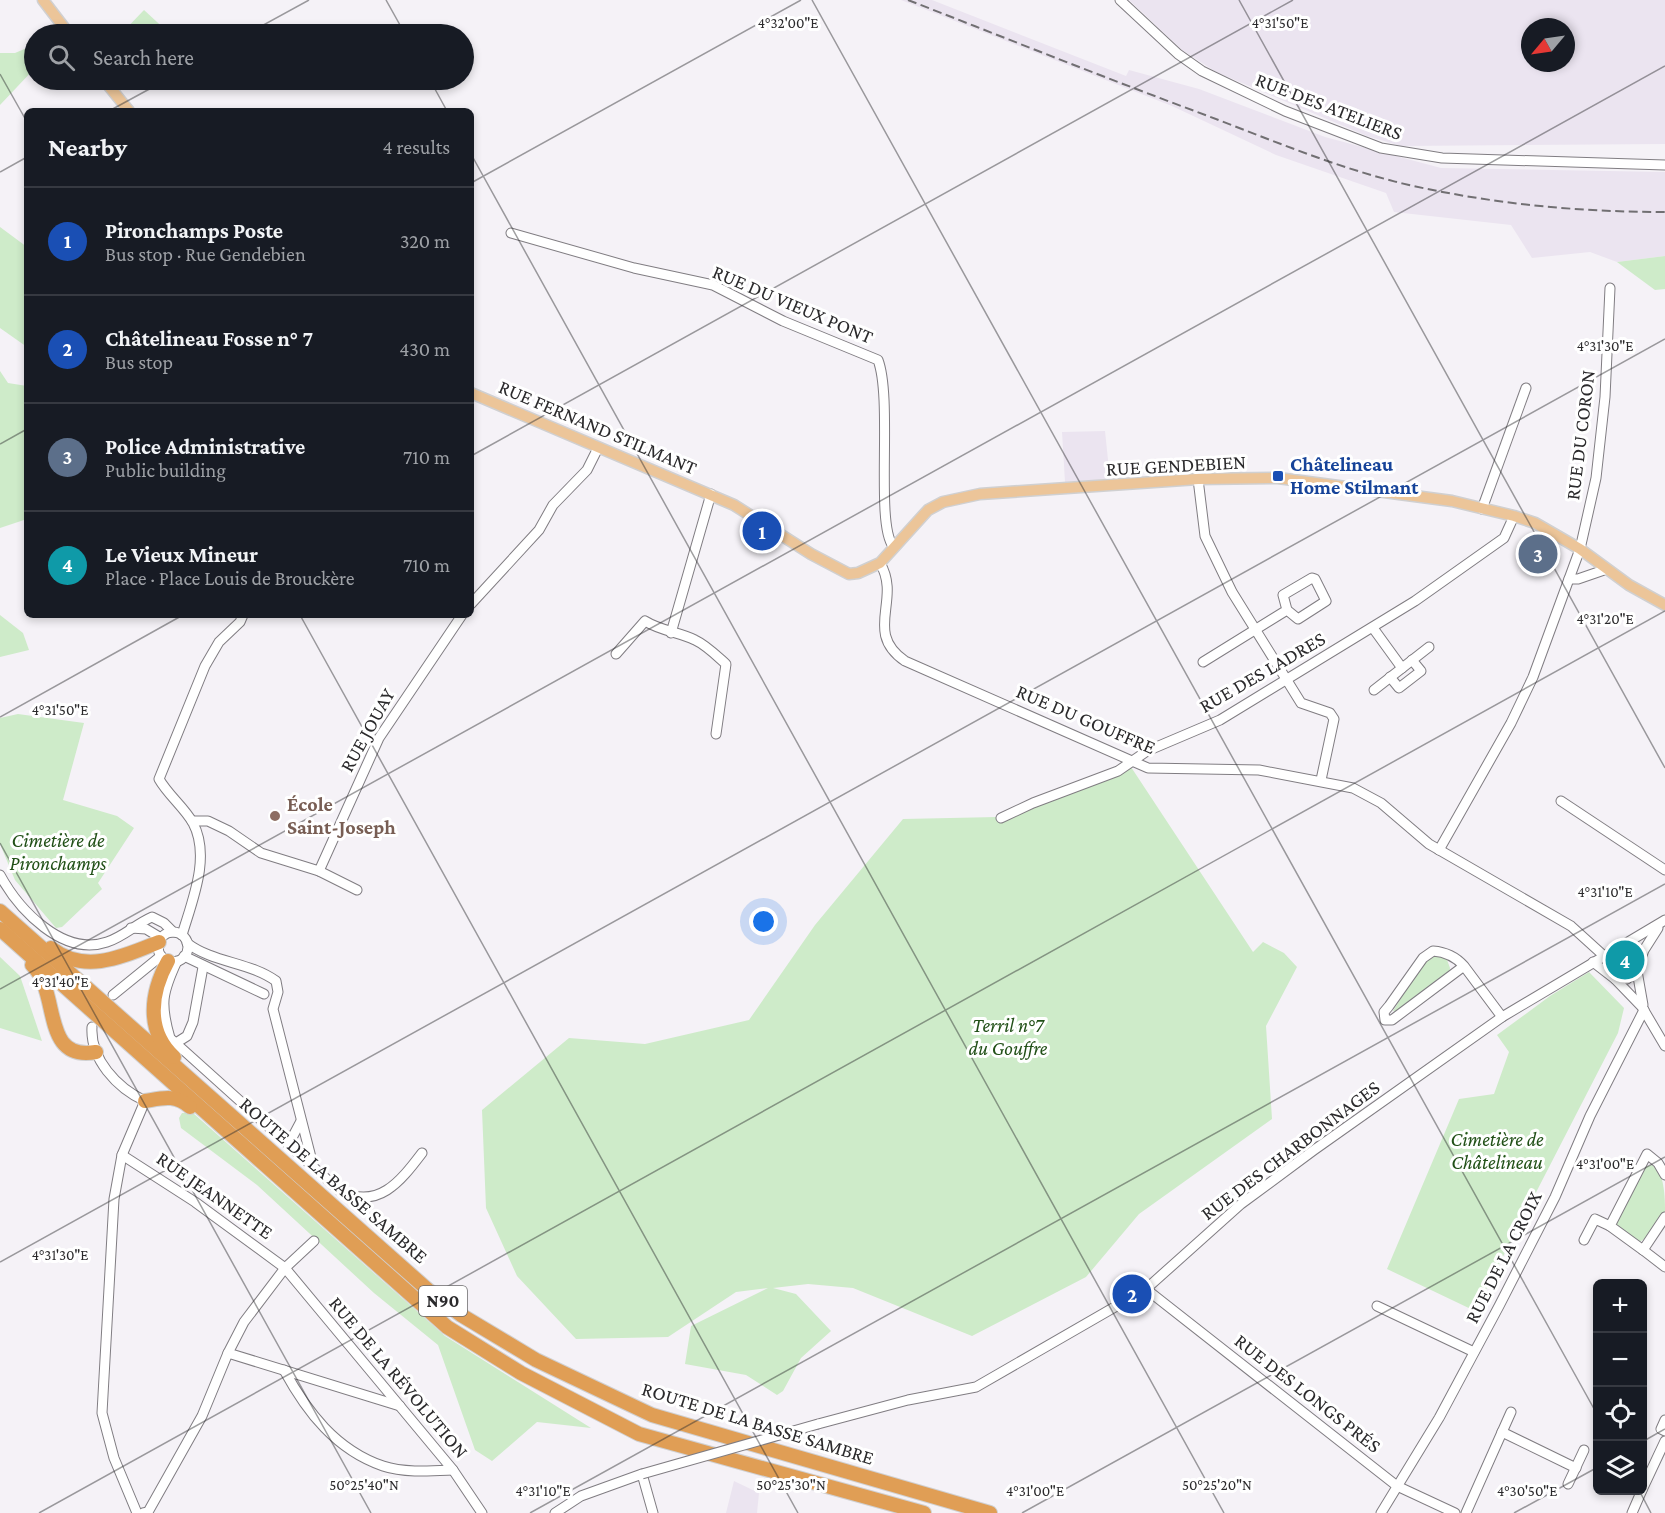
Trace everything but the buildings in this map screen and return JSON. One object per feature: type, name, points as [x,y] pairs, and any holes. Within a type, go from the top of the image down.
[{"type":"highway","points":[[0,902],[53,950],[69,958],[90,962],[108,961],[168,952],[153,996],[152,1012],[158,1034],[169,1053],[219,1099],[228,1113]]},
{"type":"highway","name":"ROUTE DE LA BASSE SAMBRE","points":[[0,911],[428,1290],[461,1315],[536,1360],[652,1415],[990,1513]]},
{"type":"highway","name":"ROUTE DE LA BASSE SAMBRE","points":[[0,929],[447,1327],[522,1373],[639,1434],[924,1513]]},
{"type":"highway","points":[[0,934],[36,968],[47,992],[60,1041],[68,1049],[83,1054],[96,1052]]},
{"type":"highway","points":[[144,1101],[171,1097],[182,1100],[235,1146],[250,1152]]},
{"type":"main road","points":[[43,0],[61,24]]},
{"type":"main road","points":[[112,90],[127,108]]},
{"type":"main road","name":"RUE FERNAND STILMANT","points":[[474,394],[711,494]]},
{"type":"main road","name":"RUE GENDEBIEN","points":[[880,563],[928,510],[943,502],[980,494],[1198,479],[1278,478],[1388,491],[1514,516],[1535,523],[1580,549],[1607,569],[1665,605]]},
{"type":"main road","points":[[711,494],[743,510],[840,572],[858,573],[880,563]]},
{"type":"street","name":"RUE DES ATELIERS","points":[[1120,0],[1178,54],[1202,71],[1285,111],[1381,148],[1442,158],[1665,165]]},
{"type":"street","name":"RUE DU VIEUX PONT","points":[[511,232],[634,268],[713,285],[783,321],[878,360],[882,369],[885,418],[886,529],[893,546]]},
{"type":"street","name":"RUE DU CORON","points":[[1569,579],[1580,549],[1599,455],[1605,397],[1610,288]]},
{"type":"street","points":[[1482,509],[1526,388]]},
{"type":"street","points":[[474,601],[539,530],[553,505],[587,470],[598,448]]},
{"type":"street","points":[[1198,479],[1205,536],[1232,592],[1301,703],[1330,713],[1334,719],[1321,780]]},
{"type":"street","points":[[671,633],[711,494]]},
{"type":"street","name":"RUE DES LADRES","points":[[1001,818],[1033,803],[1118,771],[1147,751],[1220,720],[1373,628],[1504,538],[1514,516]]},
{"type":"street","name":"RUE DU GOUFFRE","points":[[880,563],[886,573],[889,588],[884,635],[891,649],[898,656],[1148,768],[1259,770],[1321,780],[1368,794],[1439,850],[1571,926],[1603,955]]},
{"type":"street","points":[[1439,850],[1505,736],[1533,677],[1569,579],[1578,579],[1607,569]]},
{"type":"street","points":[[1312,578],[1315,579],[1326,601],[1298,619],[1287,610],[1283,595],[1312,578]]},
{"type":"street","points":[[1203,662],[1287,610]]},
{"type":"street","points":[[113,995],[168,952],[181,937],[190,914],[201,858],[199,836],[192,821],[167,793],[159,779],[205,666],[219,642],[242,618]]},
{"type":"street","name":"RUE JOUAY","points":[[320,871],[374,747],[460,618]]},
{"type":"street","points":[[616,654],[645,621],[671,633],[695,640],[719,658],[726,664],[716,734]]},
{"type":"street","points":[[1373,628],[1402,668]]},
{"type":"street","points":[[1374,690],[1429,647]]},
{"type":"street","points":[[1390,677],[1399,688],[1421,671],[1412,660]]},
{"type":"street","points":[[1561,801],[1665,870]]},
{"type":"street","points":[[192,821],[208,821],[229,831],[261,853],[320,871],[357,890]]},
{"type":"street","points":[[0,875],[20,903],[62,940],[100,944],[152,917],[220,959],[264,972],[276,981],[278,992],[273,1009],[313,1166]]},
{"type":"street","points":[[1615,979],[1627,979],[1637,969],[1644,950],[1663,921]]},
{"type":"street","name":"RUE DES CHARBONNAGES","points":[[555,1513],[581,1496],[642,1474],[908,1400],[976,1387],[1146,1289],[1241,1204],[1502,1017],[1663,921]]},
{"type":"street","points":[[131,928],[146,929],[168,952],[264,994]]},
{"type":"street","points":[[181,937],[168,952],[163,990],[164,1020],[170,1038],[340,1191],[356,1199],[382,1194],[403,1179],[422,1154]]},
{"type":"street","points":[[1614,950],[1629,953],[1637,969],[1644,1010]]},
{"type":"street","points":[[1464,966],[1392,1020],[1385,1020],[1384,1012],[1428,953],[1439,951],[1448,954],[1464,966],[1502,1017]]},
{"type":"street","points":[[1593,962],[1615,979],[1644,1010],[1665,1046]]},
{"type":"street","points":[[176,1043],[187,1036],[203,968]]},
{"type":"street","name":"RUE DE LA CROIX","points":[[1381,1513],[1439,1418],[1474,1352],[1555,1197],[1590,1116],[1644,1010]]},
{"type":"street","points":[[92,1027],[91,1039],[109,1073],[144,1101],[122,1155],[114,1199],[102,1413],[114,1458],[137,1513]]},
{"type":"street","points":[[280,1137],[293,1136],[302,1121]]},
{"type":"street","points":[[1610,1226],[1647,1154],[1658,1163],[1665,1175]]},
{"type":"street","name":"RUE JEANNETTE","points":[[122,1155],[195,1202],[285,1268]]},
{"type":"street","points":[[1643,1250],[1665,1217]]},
{"type":"street","points":[[1584,1240],[1595,1219],[1610,1226],[1665,1267]]},
{"type":"street","points":[[143,1513],[148,1512],[202,1416],[228,1353],[244,1322],[285,1268],[314,1241]]},
{"type":"street","name":"RUE DE LA RÉVOLUTION","points":[[285,1268],[453,1470],[482,1513]]},
{"type":"street","name":"RUE DES LONGS PRÉS","points":[[1146,1289],[1397,1486],[1455,1513]]},
{"type":"street","points":[[1377,1306],[1474,1352]]},
{"type":"street","points":[[228,1353],[400,1406]]},
{"type":"street","points":[[284,1370],[323,1427],[359,1455],[384,1467],[408,1470],[453,1470]]},
{"type":"street","points":[[1466,1513],[1511,1412]]},
{"type":"street","points":[[1665,1420],[1661,1429],[1665,1431]]},
{"type":"street","points":[[1502,1432],[1576,1468]]},
{"type":"street","points":[[1647,1479],[1665,1441]]},
{"type":"street","points":[[1568,1484],[1584,1450]]},
{"type":"street","points":[[642,1474],[653,1513]]},
{"type":"street","points":[[1632,1513],[1640,1495]]},
{"type":"shaded area","points":[[901,0],[932,0],[1126,76],[1129,70],[1199,89],[1325,137],[1441,168],[1665,172],[1665,256],[1617,262],[1590,252],[1532,258],[1511,225],[1394,212],[1386,193],[1276,155],[1172,106]]},
{"type":"shaded area","points":[[1129,0],[1665,0],[1665,144],[1401,146],[1367,136],[1216,72],[1182,50]]},
{"type":"shaded area","points":[[1105,431],[1110,479],[1065,482],[1062,432]]},
{"type":"shaded area","points":[[734,1481],[759,1493],[757,1513],[726,1513]]},
{"type":"green space","points":[[144,10],[159,24],[131,24]]},
{"type":"green space","points":[[24,49],[24,80],[0,105],[0,53],[15,53]]},
{"type":"green space","points":[[0,227],[24,245],[24,345],[0,328]]},
{"type":"green space","points":[[1665,256],[1665,289],[1655,290],[1617,262]]},
{"type":"green space","points":[[0,371],[8,383],[24,386],[24,520],[0,528]]},
{"type":"green space","points":[[0,615],[23,633],[29,650],[0,657]]},
{"type":"green space","name":"Cimetière de Pironchamps","points":[[18,714],[84,723],[63,800],[117,816],[134,828],[98,883],[102,889],[62,927],[56,928],[15,880],[0,844],[0,718]]},
{"type":"green space","name":"Terril n°7 du Gouffre","points":[[1131,767],[1253,952],[1263,942],[1284,953],[1297,967],[1266,1026],[1272,1119],[1139,1214],[1086,1277],[972,1336],[853,1288],[808,1284],[773,1288],[796,1294],[831,1331],[801,1358],[783,1391],[777,1395],[746,1375],[685,1364],[691,1326],[768,1288],[736,1292],[668,1337],[576,1339],[517,1276],[486,1208],[482,1110],[569,1038],[645,1044],[749,1020],[815,925],[903,819],[997,817]]},
{"type":"green space","points":[[1432,954],[1446,957],[1450,968],[1449,974],[1397,1012],[1393,1011],[1423,963]]},
{"type":"green space","points":[[0,957],[20,976],[42,1041],[0,1028]]},
{"type":"green space","name":"Cimetière de Châtelineau","points":[[1589,972],[1624,1008],[1618,1033],[1475,1311],[1387,1269],[1459,1099],[1494,1094],[1509,1052],[1497,1035],[1550,996]]},
{"type":"green space","points":[[182,1113],[193,1113],[445,1336],[591,1428],[537,1422],[492,1461],[475,1450],[438,1345],[374,1293],[257,1185],[181,1128],[179,1118]]},
{"type":"green space","points":[[1652,1165],[1660,1173],[1662,1179],[1665,1213],[1654,1230],[1639,1242],[1616,1226],[1616,1220],[1644,1167]]},
{"type":"railway","points":[[908,0],[1282,145],[1383,178],[1441,192],[1504,202],[1600,210],[1665,212]]},
{"type":"place","name":"Châtelineau Home Stilmant","points":[[1278,476]]},
{"type":"place","name":"Pironchamps Poste","points":[[762,531]]},
{"type":"place","name":"Police Administrative","points":[[1538,554]]},
{"type":"place","name":"École Saint-Joseph","points":[[275,816]]},
{"type":"place","name":"Le Vieux Mineur","points":[[1625,960]]},
{"type":"place","name":"Châtelineau Fosse n° 7","points":[[1132,1294]]}]
